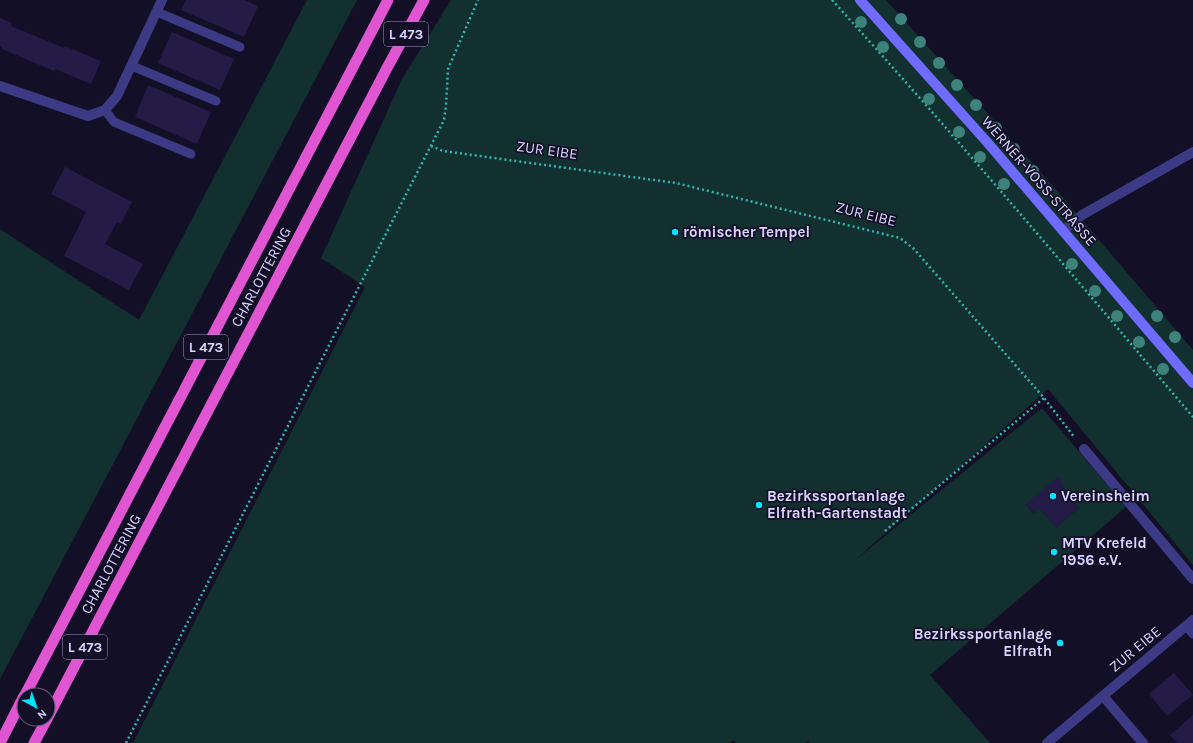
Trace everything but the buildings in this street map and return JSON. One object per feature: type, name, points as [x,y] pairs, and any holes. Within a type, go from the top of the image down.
[{"type":"highway","name":"CHARLOTTERING","points":[[29,687],[388,0]]},
{"type":"highway","name":"CHARLOTTERING","points":[[56,701],[424,0]]},
{"type":"highway","name":"CHARLOTTERING","points":[[0,743],[16,712]]},
{"type":"highway","name":"CHARLOTTERING","points":[[34,743],[42,727]]},
{"type":"main road","name":"WERNER-VOSS-STRASSE","points":[[860,0],[943,92],[1193,383]]},
{"type":"street","points":[[0,86],[88,116],[105,110],[117,96],[162,0]]},
{"type":"street","points":[[1063,231],[1082,215],[1193,152]]},
{"type":"street","points":[[1084,449],[1193,579]]},
{"type":"street","name":"ZUR EIBE","points":[[1047,743],[1189,623]]},
{"type":"street","points":[[1104,696],[1143,743]]},
{"type":"lane","points":[[157,12],[240,47]]},
{"type":"lane","points":[[132,66],[216,101]]},
{"type":"lane","points":[[105,110],[114,122],[191,154]]},
{"type":"lane","name":"ZUR EIBE","points":[[1189,623],[1193,634]]},
{"type":"path","points":[[126,743],[444,120],[448,69],[478,0]]},
{"type":"path","points":[[832,0],[887,60],[965,150],[1193,417]]},
{"type":"path","name":"ZUR EIBE","points":[[431,146],[443,150],[676,183],[900,238],[914,249],[1044,398],[1084,449]]},
{"type":"path","points":[[885,531],[1044,398]]},
{"type":"green space","points":[[307,0],[357,0],[0,679],[0,229],[139,320]]},
{"type":"green space","points":[[451,0],[886,0],[1054,187],[1193,350],[1193,565],[1048,389],[853,562],[1042,408],[1126,507],[930,675],[990,743],[810,743],[808,741],[805,743],[736,743],[733,740],[730,743],[133,743],[365,287],[321,258],[402,79]],"holes":[[[1065,485],[1062,487],[1079,508],[1056,527],[1039,508],[1033,513],[1026,504]]]},
{"type":"place","name":"römischer Tempel","points":[[675,232]]},
{"type":"place","name":"Vereinsheim","points":[[1053,496]]},
{"type":"place","name":"Bezirkssportanlage Elfrath-Gartenstadt","points":[[759,505]]},
{"type":"place","name":"MTV Krefeld 1956 e.V.","points":[[1054,552]]},
{"type":"place","name":"Bezirkssportanlage Elfrath","points":[[1060,643]]}]
